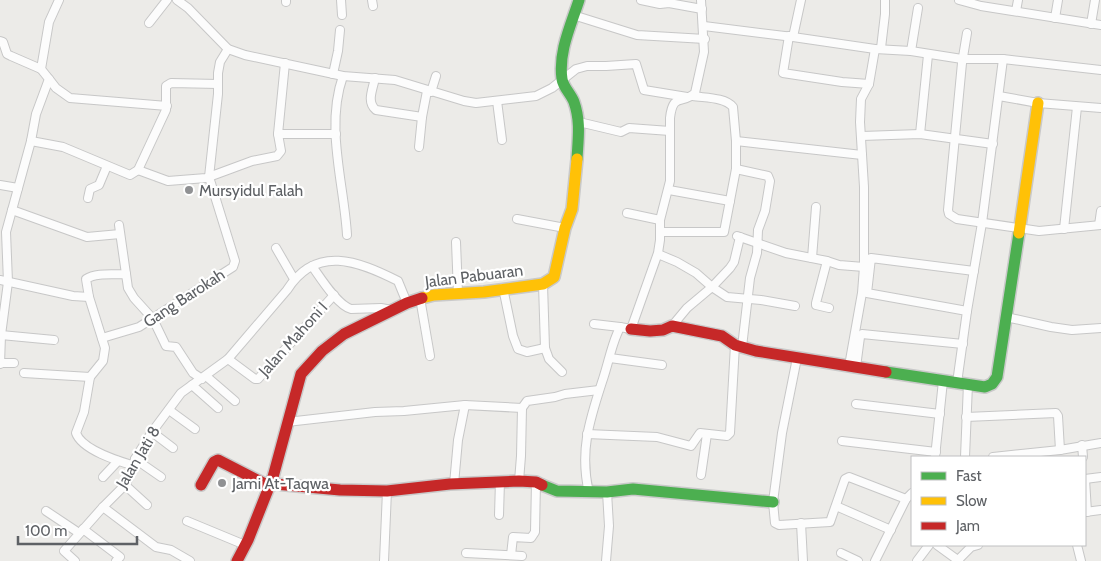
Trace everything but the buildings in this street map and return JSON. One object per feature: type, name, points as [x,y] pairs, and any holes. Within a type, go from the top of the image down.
[{"type":"street","points":[[41,69],[49,22],[59,0]]},
{"type":"street","points":[[149,23],[167,0]]},
{"type":"street","points":[[177,0],[188,8],[228,49],[284,64],[343,76],[395,80],[429,92],[476,103],[536,96],[552,88],[576,68],[636,64],[644,90],[724,101],[732,105],[736,141],[736,169],[723,233],[692,231],[660,232]]},
{"type":"street","points":[[341,0],[342,14]]},
{"type":"street","name":"Jalan Pabuaran","points":[[236,561],[245,545],[270,486],[301,374],[309,363],[322,351],[344,334],[420,298],[543,284],[554,277],[565,228],[572,209],[575,189],[579,122],[576,105],[562,81],[561,66],[562,54],[579,0]]},
{"type":"street","points":[[641,0],[702,9]]},
{"type":"street","points":[[589,492],[585,477],[584,458],[587,434],[599,390],[613,343],[625,328],[658,254],[660,220],[669,190],[671,107],[677,100],[690,96],[697,88],[704,39],[701,0]]},
{"type":"street","points":[[801,0],[783,72],[842,82],[870,84]]},
{"type":"street","points":[[853,367],[862,293],[865,240],[860,122],[861,99],[870,84],[885,14],[885,0]]},
{"type":"street","points":[[959,0],[1101,26]]},
{"type":"street","points":[[1016,11],[1018,0]]},
{"type":"street","points":[[1055,18],[1058,0]]},
{"type":"street","points":[[1091,24],[1095,0]]},
{"type":"street","points":[[912,52],[918,8]]},
{"type":"street","points":[[574,14],[637,34],[704,39]]},
{"type":"street","points":[[704,26],[962,59],[1003,59],[1101,70]]},
{"type":"street","points":[[333,74],[340,30]]},
{"type":"street","points":[[967,33],[962,59],[949,214],[956,219],[1039,231],[1100,225],[1101,211]]},
{"type":"street","points":[[0,41],[3,42],[7,54],[41,69],[56,88],[70,98],[167,106]]},
{"type":"street","points":[[209,177],[220,62],[228,49]]},
{"type":"street","points":[[920,134],[928,55]]},
{"type":"street","points":[[965,456],[966,418],[963,384],[963,344],[982,223],[1003,59]]},
{"type":"street","points":[[138,170],[168,181],[209,177],[252,160],[277,156],[281,151],[278,134],[284,64]]},
{"type":"street","points":[[343,76],[338,96],[336,134],[339,173],[346,210],[347,235]]},
{"type":"street","points":[[418,147],[422,117],[436,76]]},
{"type":"street","points":[[375,78],[370,102],[372,107],[376,110],[422,117]]},
{"type":"street","points":[[14,363],[0,364],[1,335],[8,282],[6,232],[31,142],[36,114],[49,79]]},
{"type":"street","points":[[31,142],[62,147],[127,175],[132,174],[138,170],[167,106],[166,86],[171,83],[218,84]]},
{"type":"street","points":[[999,96],[1038,103],[1101,108]]},
{"type":"street","points":[[497,101],[502,140]]},
{"type":"street","points":[[672,326],[722,336],[739,346],[756,351],[963,384],[985,387],[992,384],[997,377],[1038,103]]},
{"type":"street","points":[[1064,229],[1077,107]]},
{"type":"street","points":[[579,122],[622,132],[630,128],[670,130]]},
{"type":"street","points":[[278,134],[336,134]]},
{"type":"street","points":[[862,136],[920,134],[993,144]]},
{"type":"street","points":[[736,141],[862,155]]},
{"type":"street","points":[[88,198],[90,189],[99,185],[107,166]]},
{"type":"street","points":[[587,434],[657,437],[691,446],[698,434],[726,436],[730,433],[739,346],[750,278],[757,253],[758,230],[765,211],[770,181],[768,176],[736,169]]},
{"type":"street","name":"Gang Barokah","points":[[102,338],[140,327],[233,266],[235,261],[209,177]]},
{"type":"street","points":[[0,185],[18,188]]},
{"type":"street","points":[[669,190],[730,201]]},
{"type":"street","points":[[812,258],[816,207]]},
{"type":"street","points":[[12,210],[87,236],[120,234]]},
{"type":"street","points":[[627,213],[660,220]]},
{"type":"street","points":[[516,219],[565,228]]},
{"type":"street","points":[[119,225],[128,288],[134,298],[153,319],[166,346],[176,347],[193,372],[235,400]]},
{"type":"street","points":[[594,324],[650,331],[663,330],[672,326],[687,308],[712,288],[734,262],[738,236],[786,253],[839,265],[864,267]]},
{"type":"street","points":[[456,242],[458,293]]},
{"type":"street","points":[[276,248],[294,279]]},
{"type":"street","points":[[658,254],[696,273],[712,288],[727,297],[795,306]]},
{"type":"street","points":[[967,311],[867,293],[871,258],[974,271]]},
{"type":"street","points":[[393,310],[381,308],[348,309],[334,295],[312,266],[329,260],[340,260],[367,266],[398,281],[407,303]]},
{"type":"street","points":[[827,261],[816,305],[829,308]]},
{"type":"street","name":"Jalan Jati 8","points":[[76,561],[64,551],[125,485],[152,432],[181,393],[228,359],[288,290],[294,279],[312,266]]},
{"type":"street","points":[[126,274],[90,276],[86,280],[89,297],[105,348],[103,360],[90,378],[84,412],[76,436],[96,452],[118,461],[135,463],[161,477]]},
{"type":"street","points":[[0,280],[73,296],[89,297]]},
{"type":"street","points":[[543,284],[545,348],[549,359],[562,372]]},
{"type":"street","points":[[503,288],[513,336],[518,349],[527,352],[545,348]]},
{"type":"street","name":"Jalan Mahoni I","points":[[228,359],[255,379],[258,379],[334,295]]},
{"type":"street","points":[[420,298],[430,356]]},
{"type":"street","points":[[1006,317],[1072,330],[1101,328]]},
{"type":"street","points":[[853,367],[862,334],[963,344]]},
{"type":"street","points":[[1,335],[54,340]]},
{"type":"street","points":[[610,358],[662,365]]},
{"type":"street","points":[[797,358],[782,432],[773,502],[775,523],[778,525],[832,521],[845,479],[849,476],[906,499]]},
{"type":"street","points":[[24,373],[90,378]]},
{"type":"street","points":[[842,441],[936,455],[943,381]]},
{"type":"street","points":[[192,385],[218,408]]},
{"type":"street","points":[[519,481],[522,408],[527,401],[599,390]]},
{"type":"street","points":[[856,404],[940,414]]},
{"type":"street","points":[[288,422],[375,412],[466,406],[522,408]]},
{"type":"street","points":[[454,484],[458,440],[466,406]]},
{"type":"street","points":[[169,410],[195,429]]},
{"type":"street","points":[[966,418],[1056,413],[1058,416],[1056,453]]},
{"type":"street","points":[[152,432],[173,448]]},
{"type":"street","points":[[701,474],[707,434]]},
{"type":"street","points":[[1009,456],[1056,453],[1082,445],[1101,443]]},
{"type":"street","points":[[1082,445],[1083,456]]},
{"type":"street","points":[[201,485],[214,462],[218,460],[270,486],[275,484],[340,490],[387,491],[454,484],[519,481],[536,482],[557,491],[607,492],[633,489],[773,502]]},
{"type":"street","points":[[103,477],[118,461]]},
{"type":"street","points":[[1086,479],[1101,477]]},
{"type":"street","points":[[499,514],[500,481]]},
{"type":"street","points":[[510,556],[513,537],[532,538],[536,532],[536,482]]},
{"type":"street","points":[[125,485],[147,505]]},
{"type":"street","points":[[384,561],[387,491]]},
{"type":"street","points":[[606,561],[609,526],[607,492]]},
{"type":"street","points":[[875,561],[906,499],[911,493]]},
{"type":"street","points":[[836,506],[891,530]]},
{"type":"street","points":[[103,507],[156,547],[171,550],[190,561]]},
{"type":"street","points":[[1086,512],[1101,510]]},
{"type":"street","points":[[46,511],[81,531],[118,559]]},
{"type":"street","points":[[187,521],[245,545]]},
{"type":"street","points":[[802,523],[803,561]]},
{"type":"street","points":[[916,561],[928,546]]},
{"type":"street","points":[[938,546],[958,561],[972,546]]},
{"type":"street","points":[[1077,546],[1080,561]]},
{"type":"street","points":[[466,553],[490,558],[522,556]]},
{"type":"street","points":[[841,553],[858,561]]},
{"type":"traffic: fast","points":[[577,159],[578,117],[574,102],[565,88],[561,69],[566,39],[579,0]]},
{"type":"traffic: fast","points":[[886,372],[985,387],[992,384],[997,377],[1019,233]]},
{"type":"traffic: fast","points":[[542,485],[557,491],[607,492],[633,489],[773,502]]},
{"type":"traffic: slow","points":[[1019,233],[1038,103]]},
{"type":"traffic: slow","points":[[422,298],[434,295],[484,292],[543,284],[554,277],[565,228],[572,209],[577,159]]},
{"type":"traffic: jam","points":[[237,561],[248,540],[273,477],[301,374],[322,351],[344,334],[407,303],[422,298]]},
{"type":"traffic: jam","points":[[631,329],[650,331],[663,330],[672,326],[722,336],[735,345],[756,351],[886,372]]},
{"type":"traffic: jam","points":[[201,485],[214,462],[218,460],[269,486],[275,484],[340,490],[387,491],[450,484],[519,481],[536,482],[542,485]]},
{"type":"place","name":"Mursyidul Falah","points":[[189,190]]},
{"type":"place","name":"Jami At-Taqwa","points":[[222,483]]}]
